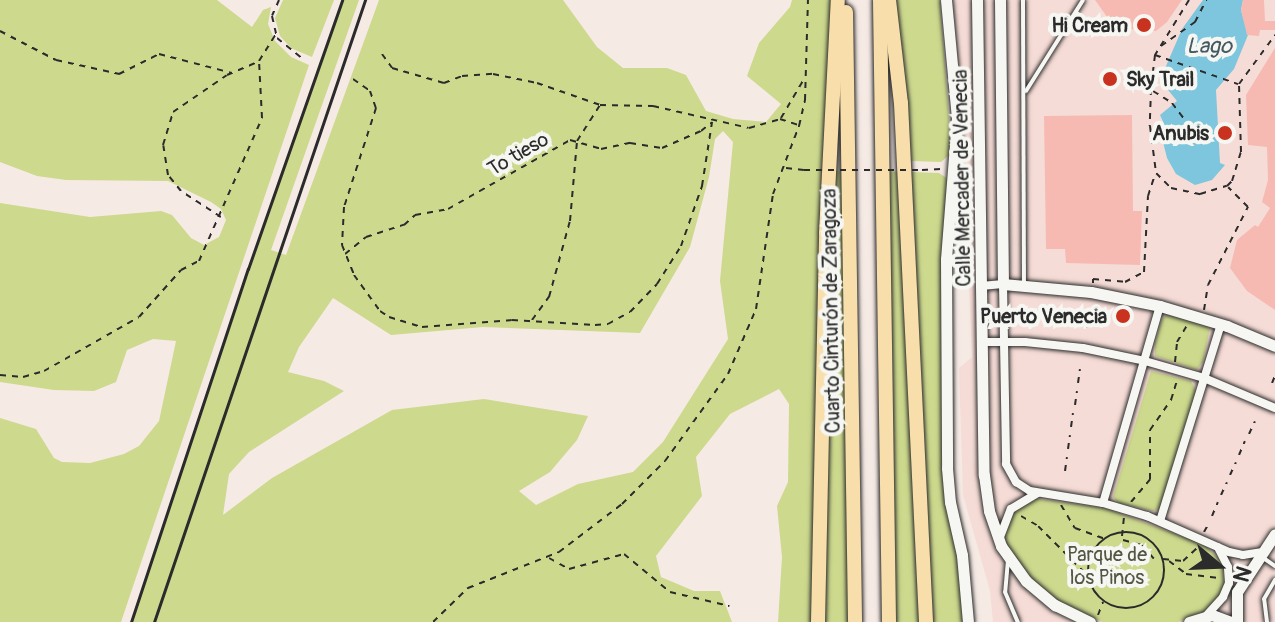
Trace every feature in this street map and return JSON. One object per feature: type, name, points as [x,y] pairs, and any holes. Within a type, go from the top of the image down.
[{"type":"highway","points":[[818,622],[826,219],[838,0]]},
{"type":"highway","name":"Cuarto Cinturón de Zaragoza","points":[[846,0],[855,622]]},
{"type":"highway","points":[[880,0],[889,622]]},
{"type":"highway","points":[[889,0],[901,103],[926,622]]},
{"type":"street","points":[[946,0],[957,119],[956,169],[946,259],[947,468],[950,502],[962,555],[968,622]]},
{"type":"street","name":"Calle Mercader de Venecia","points":[[977,0],[984,475],[989,511],[1008,558],[1046,599],[1094,620]]},
{"type":"street","name":"Calle Mercader de Venecia","points":[[1000,0],[1007,470],[1019,486],[1103,503],[1160,521],[1243,555],[1261,554]]},
{"type":"street","points":[[981,286],[1024,285],[1091,292],[1160,306],[1221,324],[1275,346]]},
{"type":"street","points":[[1103,503],[1160,306]]},
{"type":"street","points":[[1160,521],[1221,324]]},
{"type":"street","points":[[982,342],[1083,348],[1145,361],[1204,378],[1275,408]]},
{"type":"street","points":[[1001,546],[1001,531],[1007,514],[1022,500],[1038,492]]},
{"type":"street","points":[[1237,622],[1237,592],[1275,534]]},
{"type":"street","points":[[1189,622],[1206,615],[1223,597],[1229,583],[1228,567],[1218,546]]},
{"type":"street","points":[[1206,615],[1231,622]]},
{"type":"lane","points":[[1023,0],[1024,285]]},
{"type":"lane","points":[[1025,93],[1034,74],[1083,0]]},
{"type":"lane","points":[[1261,554],[1275,566]]},
{"type":"lane","points":[[1008,558],[1005,592],[1018,622]]},
{"type":"lane","points":[[1267,622],[1264,599],[1275,580]]},
{"type":"path","points":[[279,0],[272,16],[275,35],[288,51],[304,60]]},
{"type":"path","points":[[433,622],[468,588],[548,558],[576,542],[643,485],[665,461],[728,374],[756,309],[773,194],[799,126],[808,0]]},
{"type":"path","points":[[1093,279],[1125,282],[1144,272],[1148,196],[1156,173],[1150,126],[1155,55],[1189,0]]},
{"type":"path","points":[[1160,47],[1178,37],[1198,18],[1206,0]]},
{"type":"path","points":[[0,31],[56,60],[119,74],[159,54],[232,73]]},
{"type":"path","points":[[221,217],[168,175],[163,145],[173,112],[232,73],[259,61],[275,35]]},
{"type":"path","points":[[1227,186],[1241,152],[1239,84],[1275,35]]},
{"type":"path","points":[[382,54],[392,68],[444,83],[477,73],[514,77],[600,105],[653,106],[712,122],[749,128],[780,119],[788,119],[799,126]]},
{"type":"path","points":[[1155,55],[1239,84]]},
{"type":"path","points":[[0,375],[23,377],[44,371],[139,317],[181,270],[199,261],[262,118],[259,61]]},
{"type":"path","points":[[780,119],[797,96],[805,75]]},
{"type":"path","points":[[353,79],[370,91],[376,108],[344,207],[341,234],[345,254],[371,301],[389,317],[422,327],[531,321],[608,324],[640,303],[673,261],[689,226],[702,186],[712,122]]},
{"type":"path","points":[[1151,89],[1172,103],[1184,119]]},
{"type":"path","points":[[531,321],[549,297],[570,221],[576,188],[577,141],[600,105]]},
{"type":"path","name":"To tieso","points":[[345,254],[366,237],[404,225],[415,215],[448,209],[570,140],[601,149],[630,143],[662,148],[701,131],[712,122]]},
{"type":"path","points":[[784,167],[804,170],[956,169]]},
{"type":"path","points":[[1156,173],[1171,188],[1200,194],[1227,186]]},
{"type":"path","points":[[1127,506],[1150,479],[1150,430],[1175,393],[1177,342],[1199,317],[1208,285],[1248,207],[1227,186]]},
{"type":"path","points":[[1086,328],[1088,313]]},
{"type":"path","points":[[1078,383],[1080,369]]},
{"type":"path","points":[[1272,383],[1275,376]]},
{"type":"path","points":[[1075,405],[1077,391]]},
{"type":"path","points":[[1071,427],[1073,413]]},
{"type":"path","points":[[1249,434],[1255,421]]},
{"type":"path","points":[[1068,449],[1070,435]]},
{"type":"path","points":[[1239,455],[1245,441]]},
{"type":"path","points":[[1065,471],[1067,457]]},
{"type":"path","points":[[1230,475],[1236,462]]},
{"type":"path","points":[[1221,495],[1227,482]]},
{"type":"path","points":[[1060,500],[1070,524],[1087,535],[1147,538],[1163,559],[1169,561],[1183,561],[1200,542]]},
{"type":"path","points":[[1212,516],[1218,502]]},
{"type":"path","points":[[1013,511],[1038,526],[1088,576],[1103,601],[1121,608],[1148,602],[1164,578],[1163,559]]},
{"type":"path","points":[[1122,536],[1125,514]]},
{"type":"path","points":[[1204,533],[1209,523]]},
{"type":"path","points":[[1122,536],[1142,545],[1154,559]]},
{"type":"path","points":[[1088,576],[1089,559],[1104,538]]},
{"type":"path","points":[[548,558],[569,569],[624,554],[670,592],[729,606]]},
{"type":"path","points":[[1104,579],[1105,556]]},
{"type":"path","points":[[1169,561],[1186,574],[1226,578]]},
{"type":"path","points":[[1094,620],[1103,601]]},
{"type":"shaded area","name":"Puerto Venecia","points":[[952,0],[1275,0],[1275,622],[993,622],[990,591],[963,495],[959,368],[972,357],[962,120]]},
{"type":"green space","points":[[0,0],[217,0],[252,27],[263,10],[271,7],[268,24],[275,41],[291,57],[309,65],[121,622],[0,622],[0,418],[36,429],[54,458],[62,462],[90,463],[124,454],[139,446],[159,421],[176,341],[153,339],[127,350],[116,382],[94,391],[54,390],[0,382],[0,203],[90,217],[161,211],[172,215],[191,238],[204,245],[219,237],[226,220],[221,209],[211,202],[168,181],[66,180],[37,176],[0,162]]},
{"type":"green space","points":[[283,0],[334,0],[312,57],[291,48],[280,36],[275,18]]},
{"type":"green space","points":[[342,0],[359,0],[271,250],[286,255],[379,0],[563,0],[597,47],[623,68],[667,68],[686,75],[706,111],[733,119],[766,122],[781,104],[747,76],[759,43],[790,7],[792,0],[838,0],[831,170],[848,172],[855,622],[778,622],[782,557],[777,506],[788,482],[789,404],[779,389],[730,414],[696,457],[702,496],[656,556],[661,577],[694,591],[720,591],[732,622],[131,622],[248,269]],"holes":[[[723,131],[733,142],[720,281],[728,339],[663,442],[633,472],[578,484],[536,505],[519,491],[550,472],[577,440],[588,416],[484,399],[392,410],[272,478],[223,515],[229,474],[249,452],[344,391],[324,381],[288,372],[299,347],[333,298],[391,335],[483,327],[640,333],[690,247],[709,177],[715,139]]]},
{"type":"green space","points":[[895,0],[940,0],[951,146],[949,155],[941,162],[911,161],[904,66]]},
{"type":"green space","points":[[882,171],[939,173],[948,179],[948,483],[965,622],[889,622]]},
{"type":"green space","points":[[1169,313],[1201,321],[1210,328],[1203,362],[1197,370],[1155,356],[1155,343],[1162,319]]},
{"type":"green space","name":"Parque de los Pinos","points":[[1151,371],[1191,381],[1196,391],[1161,509],[1153,511],[1118,503],[1113,497]]},
{"type":"green space","name":"Parque de los Pinos","points":[[1032,498],[1105,508],[1205,545],[1223,563],[1224,591],[1204,612],[1178,622],[1103,622],[1066,608],[1038,587],[1007,547],[1004,534],[1009,515]]},
{"type":"water","name":"Lago","points":[[1203,0],[1243,0],[1241,10],[1248,35],[1234,69],[1216,90],[1220,163],[1225,165],[1212,180],[1195,185],[1176,174],[1167,158],[1163,142],[1170,137],[1160,115],[1177,101],[1160,80],[1182,29]]},
{"type":"building","points":[[1095,0],[1182,0],[1167,22],[1156,31],[1130,29],[1120,35]]},
{"type":"building","points":[[1243,0],[1264,0],[1265,21],[1275,21],[1275,30],[1260,30],[1259,36],[1247,35],[1241,10]]},
{"type":"building","points":[[1275,48],[1275,310],[1247,291],[1230,268],[1237,240],[1255,225],[1258,227],[1270,208],[1262,202],[1268,180],[1267,147],[1248,145],[1246,95]]},
{"type":"building","points":[[1132,115],[1133,211],[1142,211],[1140,265],[1066,263],[1065,249],[1046,249],[1044,116]]},
{"type":"railway","points":[[131,622],[248,269],[342,0]]},
{"type":"railway","points":[[154,622],[365,0]]},
{"type":"place","name":"Hi Cream","points":[[1144,25]]},
{"type":"place","name":"Sky Trail","points":[[1110,79]]},
{"type":"place","name":"Anubis","points":[[1225,133]]},
{"type":"place","name":"Puerto Venecia","points":[[1123,316]]}]
